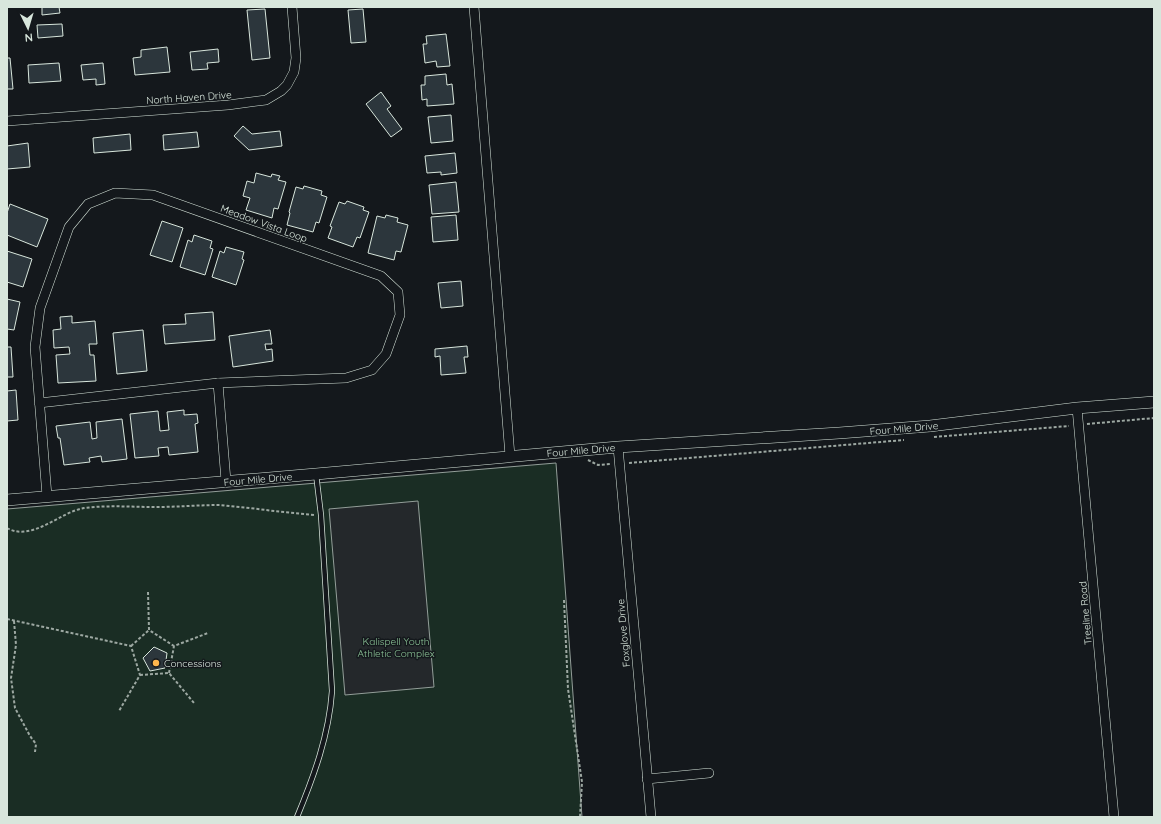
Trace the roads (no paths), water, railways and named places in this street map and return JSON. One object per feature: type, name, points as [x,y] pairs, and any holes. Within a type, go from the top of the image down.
[{"type":"street","name":"North Haven Drive","points":[[7,121],[228,105],[266,100],[281,91],[287,85],[294,72],[296,58],[292,7]]},
{"type":"street","points":[[474,7],[510,456]]},
{"type":"street","name":"Meadow Vista Loop","points":[[39,403],[218,383],[346,378],[372,370],[386,354],[400,316],[398,292],[381,276],[153,195],[115,193],[88,204],[69,227],[40,308],[35,347],[39,403],[47,496]]},
{"type":"street","points":[[218,383],[226,481]]},
{"type":"street","name":"Four Mile Drive","points":[[7,500],[618,447],[839,434],[930,426],[1077,408],[1154,402]]},
{"type":"street","name":"Treeline Road","points":[[1077,408],[1114,817]]},
{"type":"street","name":"Foxglove Drive","points":[[618,447],[651,817]]},
{"type":"street","points":[[647,779],[709,773]]},
{"type":"lane","points":[[298,817],[325,739],[330,714],[332,691],[321,515],[316,474]]},
{"type":"place","name":"Concessions","points":[[156,663]]},
{"type":"park label","name":"Kalispell Youth Athletic Complex","points":[[396,646]]}]
